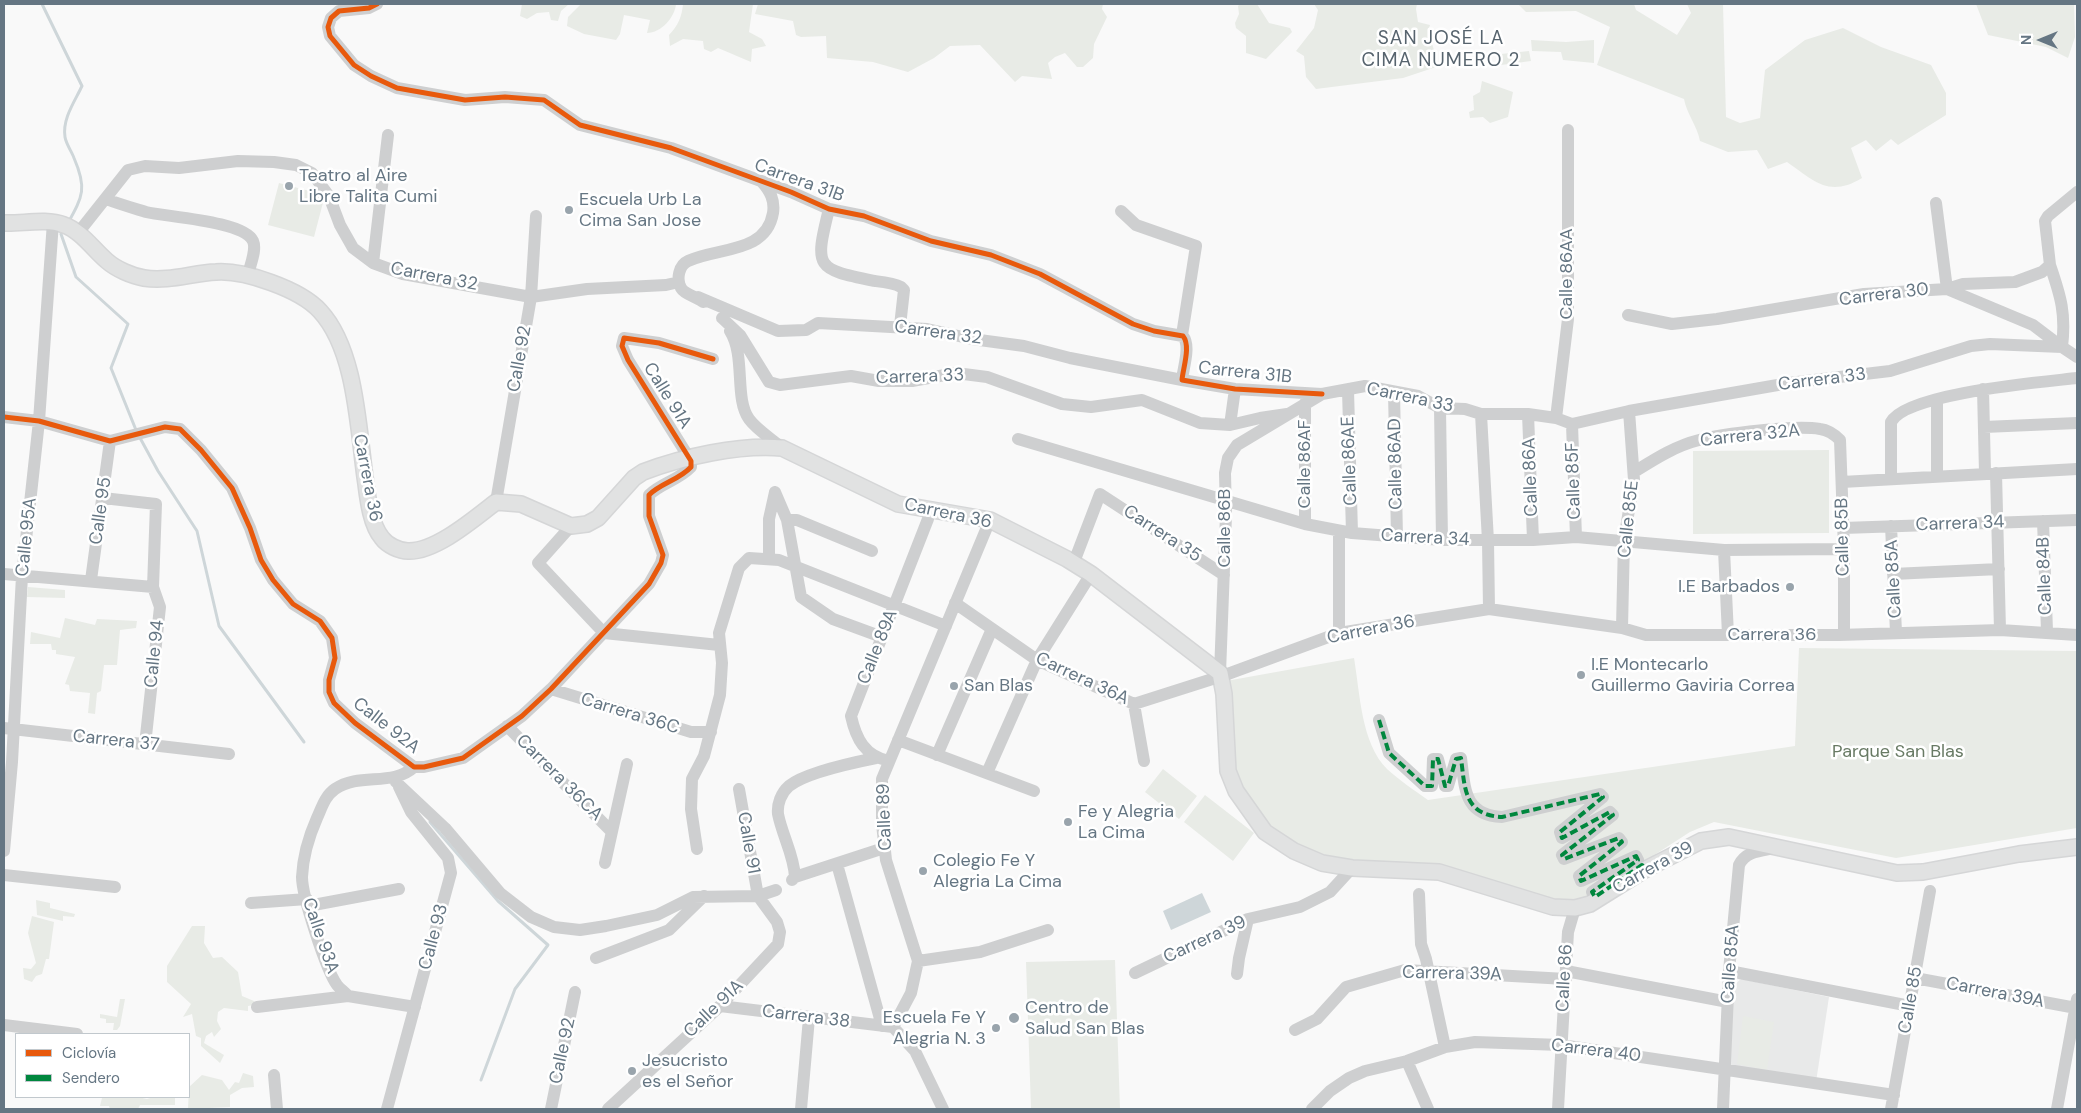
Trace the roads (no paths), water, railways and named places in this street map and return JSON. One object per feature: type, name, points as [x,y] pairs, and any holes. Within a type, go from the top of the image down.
[{"type":"main road","name":"Carrera 36","points":[[53,222],[62,224],[78,233],[109,263],[146,278],[163,279],[222,271],[248,275],[308,301],[330,323],[340,345],[350,374],[368,503],[382,538],[397,548],[408,551],[423,549],[467,524],[496,502]]},
{"type":"main road","points":[[4,223],[53,222]]},
{"type":"main road","name":"Carrera 36","points":[[571,526],[592,522],[634,478],[643,472],[737,448],[761,446],[782,448],[898,504],[990,520],[1074,562],[1220,675]]},
{"type":"main road","points":[[496,502],[521,504],[571,526]]},
{"type":"main road","name":"Calle 86B","points":[[1220,675],[1224,694],[1228,770],[1236,791],[1265,832]]},
{"type":"main road","name":"Carrera 39","points":[[1265,832],[1294,851],[1315,860],[1352,868],[1439,872],[1553,907],[1575,908],[1590,904],[1646,870],[1701,841],[1729,837],[1897,874],[1923,872],[2019,854],[2077,847]]},
{"type":"street","name":"Carrera 31B","points":[[377,4],[369,8],[338,11],[331,18],[328,26],[330,36],[354,65],[371,76],[397,88],[465,100],[506,97],[544,100],[580,125],[671,148],[829,209],[864,216],[940,243],[990,255],[1040,274],[1133,324],[1154,331],[1182,335],[1186,340],[1182,380],[1235,389],[1322,394]]},
{"type":"street","name":"Calle 86AA","points":[[1556,418],[1568,319],[1568,130]]},
{"type":"street","points":[[373,263],[388,135]]},
{"type":"street","name":"Carrera 32","points":[[78,233],[128,170],[145,166],[199,168],[238,161],[274,162],[296,165],[312,173],[329,196],[340,225],[353,248],[373,263],[403,274],[531,297],[588,289],[679,282]]},
{"type":"street","points":[[762,182],[773,198],[774,208],[770,223],[761,235],[738,248],[689,260],[680,270],[679,282],[685,292],[698,298],[722,318],[734,337],[739,358],[745,408],[750,419],[782,448]]},
{"type":"street","points":[[2062,347],[2065,323],[2060,296],[2050,265],[2045,220],[2077,192]]},
{"type":"street","points":[[106,199],[148,212],[225,226],[243,232],[252,240],[254,248],[248,275]]},
{"type":"street","points":[[1936,203],[1947,288],[2034,325],[2076,357]]},
{"type":"street","points":[[829,209],[821,243],[822,261],[827,268],[847,275],[901,287],[904,293],[900,326]]},
{"type":"street","points":[[1121,211],[1136,225],[1196,246],[1182,335]]},
{"type":"street","name":"Calle 92","points":[[496,502],[531,297],[536,216]]},
{"type":"street","name":"Calle 95A","points":[[4,851],[9,729],[22,576],[39,421],[53,222]]},
{"type":"street","name":"Carrera 30","points":[[1628,314],[1672,324],[1829,302],[1857,295],[1947,288],[1963,284],[2015,282],[2042,272],[2050,265]]},
{"type":"street","name":"Carrera 32","points":[[698,298],[778,331],[806,330],[818,323],[900,326],[1024,346],[1070,358],[1182,380]]},
{"type":"street","name":"Carrera 33","points":[[722,318],[752,353],[769,382],[780,385],[851,376],[879,381],[912,381],[956,373],[987,377],[1062,404],[1091,407],[1142,400],[1200,423],[1230,425],[1287,414],[1322,394],[1365,386],[1426,399],[1440,408],[1465,409],[1481,414],[1528,414],[1556,418],[1572,424],[1629,411],[1789,383],[1890,371],[1971,346],[1990,344],[2062,347]]},
{"type":"street","name":"Calle 91A","points":[[690,460],[628,360],[622,346],[624,338],[628,338],[659,343],[713,359]]},
{"type":"street","points":[[1890,479],[1891,422],[1894,415],[1912,406],[1983,389],[2077,378]]},
{"type":"street","name":"Carrera 31B","points":[[1230,425],[1235,389]]},
{"type":"street","points":[[1983,389],[1984,427],[1997,523],[2000,630]]},
{"type":"street","name":"Calle 86AE","points":[[1345,532],[1348,390]]},
{"type":"street","name":"Calle 86AD","points":[[1394,392],[1397,537]]},
{"type":"street","points":[[1937,400],[1937,476]]},
{"type":"street","name":"Calle 86AF","points":[[1305,402],[1305,524]]},
{"type":"street","points":[[1440,408],[1442,540]]},
{"type":"street","name":"Calle 85E","points":[[1622,628],[1624,540],[1634,472],[1629,411]]},
{"type":"street","name":"Calle 86B","points":[[1220,675],[1226,500],[1225,473],[1228,458],[1237,445],[1287,414]]},
{"type":"street","points":[[1481,414],[1488,541],[1489,609]]},
{"type":"street","name":"Calle 86A","points":[[1528,414],[1533,540]]},
{"type":"street","points":[[4,417],[39,421],[110,441]]},
{"type":"street","points":[[1984,427],[2077,423]]},
{"type":"street","name":"Calle 85F","points":[[1572,424],[1576,537]]},
{"type":"street","name":"Calle 92A","points":[[110,441],[165,427],[180,429],[201,450],[232,488],[250,528],[261,560],[273,580],[293,604],[320,621],[332,638],[335,658],[329,680],[329,692],[334,702],[355,723],[414,766],[424,767],[463,758],[522,716],[551,689],[649,584],[661,563],[663,555],[649,516],[649,495],[656,488],[686,472],[691,467],[690,460]]},
{"type":"street","name":"Carrera 32A","points":[[1634,472],[1666,452],[1698,440],[1774,430],[1820,429],[1833,433],[1840,440]]},
{"type":"street","name":"Carrera 34","points":[[1018,439],[1305,524],[1345,532],[1442,540],[1488,541],[1576,537],[1724,550],[1844,549]]},
{"type":"street","name":"Calle 85B","points":[[1840,440],[1844,549],[1844,634]]},
{"type":"street","name":"Calle 95","points":[[91,580],[110,441]]},
{"type":"street","points":[[1842,482],[2077,469]]},
{"type":"street","points":[[769,558],[769,519],[775,492],[787,520],[801,597],[833,620],[882,637]]},
{"type":"street","name":"Carrera 35","points":[[1074,562],[1100,494],[1224,575]]},
{"type":"street","name":"Calle 94","points":[[102,498],[156,504],[153,587],[160,606],[146,745]]},
{"type":"street","name":"Calle 89A","points":[[883,760],[864,749],[855,733],[851,716],[928,519]]},
{"type":"street","points":[[787,520],[797,520],[872,551]]},
{"type":"street","name":"Calle 89","points":[[888,1027],[911,993],[918,961],[884,848],[883,760],[898,740],[990,520]]},
{"type":"street","name":"Carrera 34","points":[[1843,528],[2077,520]]},
{"type":"street","name":"Calle 84B","points":[[2043,522],[2047,632]]},
{"type":"street","points":[[571,526],[538,563],[604,633],[719,645]]},
{"type":"street","name":"Calle 85A","points":[[1891,526],[1896,632]]},
{"type":"street","points":[[1339,633],[1345,532]]},
{"type":"street","points":[[1724,550],[1728,636]]},
{"type":"street","points":[[697,849],[690,791],[692,779],[704,756],[720,695],[722,663],[719,633],[739,568],[749,558],[769,558],[794,566],[895,604],[946,626]]},
{"type":"street","points":[[1893,574],[1999,569]]},
{"type":"street","points":[[4,574],[91,580],[153,587]]},
{"type":"street","points":[[987,773],[1036,660],[1091,574]]},
{"type":"street","name":"Carrera 36A","points":[[955,603],[1036,660],[1134,704],[1220,675]]},
{"type":"street","name":"Carrera 36","points":[[1220,675],[1339,633],[1489,609],[1622,628],[1646,635],[1728,636],[2000,630],[2077,635]]},
{"type":"street","points":[[937,755],[992,629]]},
{"type":"street","name":"Carrera 36C","points":[[551,689],[691,732],[711,732]]},
{"type":"street","points":[[1134,704],[1144,761]]},
{"type":"street","points":[[1379,720],[1389,753],[1425,786],[1432,786],[1433,759],[1438,759],[1444,786],[1448,786],[1456,759],[1461,758],[1466,794],[1474,807],[1489,816],[1502,818],[1600,794],[1603,798],[1560,832],[1562,838],[1610,812],[1614,815],[1562,855],[1564,859],[1619,838],[1622,842],[1579,876],[1581,881],[1636,856],[1638,860],[1592,892],[1595,897],[1642,865],[1646,870]]},
{"type":"street","name":"Carrera 36CA","points":[[507,726],[611,830]]},
{"type":"street","name":"Carrera 37","points":[[9,729],[229,754]]},
{"type":"street","points":[[898,740],[1034,791]]},
{"type":"street","points":[[883,760],[812,776],[789,786],[778,804],[778,814],[795,867],[794,878],[884,848]]},
{"type":"street","points":[[605,863],[627,764]]},
{"type":"street","points":[[414,766],[395,780],[445,828],[500,893],[531,917],[554,927],[580,930],[606,926],[657,915],[693,897],[758,896],[776,890]]},
{"type":"street","name":"Calle 93A","points":[[348,996],[337,985],[311,921],[302,877],[308,840],[324,800],[335,789],[348,783],[366,780],[395,780]]},
{"type":"street","name":"Calle 93","points":[[386,1109],[451,874],[448,858],[412,812],[395,780]]},
{"type":"street","name":"Calle 91","points":[[739,789],[758,896]]},
{"type":"street","name":"Calle 85A","points":[[1723,1109],[1729,971],[1739,865],[1743,857],[1750,853],[1779,847]]},
{"type":"street","points":[[837,864],[888,1027],[915,1052],[943,1109]]},
{"type":"street","name":"Carrera 39","points":[[1135,973],[1248,918],[1300,908],[1330,892],[1352,868]]},
{"type":"street","points":[[4,875],[115,887]]},
{"type":"street","points":[[251,903],[308,903],[399,890]]},
{"type":"street","name":"Calle 85","points":[[1891,1109],[1930,891]]},
{"type":"street","points":[[1419,894],[1421,944],[1444,1047]]},
{"type":"street","points":[[596,958],[669,930],[704,896]]},
{"type":"street","name":"Calle 91A","points":[[608,1109],[720,1006],[778,944],[780,932],[777,922],[758,896]]},
{"type":"street","name":"Calle 86","points":[[1558,1109],[1568,932],[1575,908]]},
{"type":"street","points":[[1237,974],[1238,958],[1248,918]]},
{"type":"street","points":[[918,961],[980,952],[1048,930]]},
{"type":"street","name":"Carrera 39A","points":[[1295,1030],[1316,1019],[1346,987],[1405,970],[1566,975],[1728,1002]]},
{"type":"street","points":[[1729,971],[1910,1006]]},
{"type":"street","name":"Carrera 39A","points":[[1915,978],[2076,1003]]},
{"type":"street","name":"Calle 92","points":[[552,1109],[575,992]]},
{"type":"street","points":[[257,1007],[348,996],[414,1007]]},
{"type":"street","points":[[2057,1109],[2076,1003]]},
{"type":"street","name":"Carrera 38","points":[[720,1006],[888,1027]]},
{"type":"street","points":[[801,1109],[809,1018]]},
{"type":"street","points":[[4,1025],[69,1033]]},
{"type":"street","name":"Carrera 40","points":[[1312,1109],[1330,1091],[1349,1078],[1408,1061],[1444,1047],[1475,1042],[1561,1045],[1725,1068],[1894,1095]]},
{"type":"street","points":[[1408,1061],[1428,1109]]},
{"type":"street","points":[[274,1075],[277,1109]]},
{"type":"waterway","points":[[42,4],[82,86],[65,124],[66,140],[78,168],[82,185],[80,198],[68,223]]},
{"type":"waterway","points":[[63,231],[61,234],[76,277],[128,324],[111,368],[136,430]]},
{"type":"waterway","points":[[139,436],[158,471],[197,531],[219,626],[304,742]]},
{"type":"waterway","points":[[430,822],[498,901],[548,945],[515,989],[481,1080]]},
{"type":"place","name":"Teatro al Aire Libre Talita Cumi","points":[[289,186]]},
{"type":"place","name":"Escuela Urb La Cima San Jose","points":[[569,210]]},
{"type":"place","name":"I.E Barbados","points":[[1790,587]]},
{"type":"place","name":"I.E Montecarlo Guillermo Gaviria Correa","points":[[1581,675]]},
{"type":"place","name":"San Blas","points":[[954,686]]},
{"type":"place","name":"Fe y Alegria La Cima","points":[[1068,822]]},
{"type":"place","name":"Colegio Fe Y Alegria La Cima","points":[[923,871]]},
{"type":"place","name":"Centro de Salud San Blas","points":[[1014,1018]]},
{"type":"place","name":"Escuela Fe Y Alegria N. 3","points":[[996,1028]]},
{"type":"place","name":"Jesucristo es el Señor","points":[[632,1071]]},
{"type":"district","name":"SAN JOSÉ LA CIMA NUMERO 2","points":[[1441,50]]},
{"type":"park label","name":"Parque San Blas","points":[[1898,752]]}]
